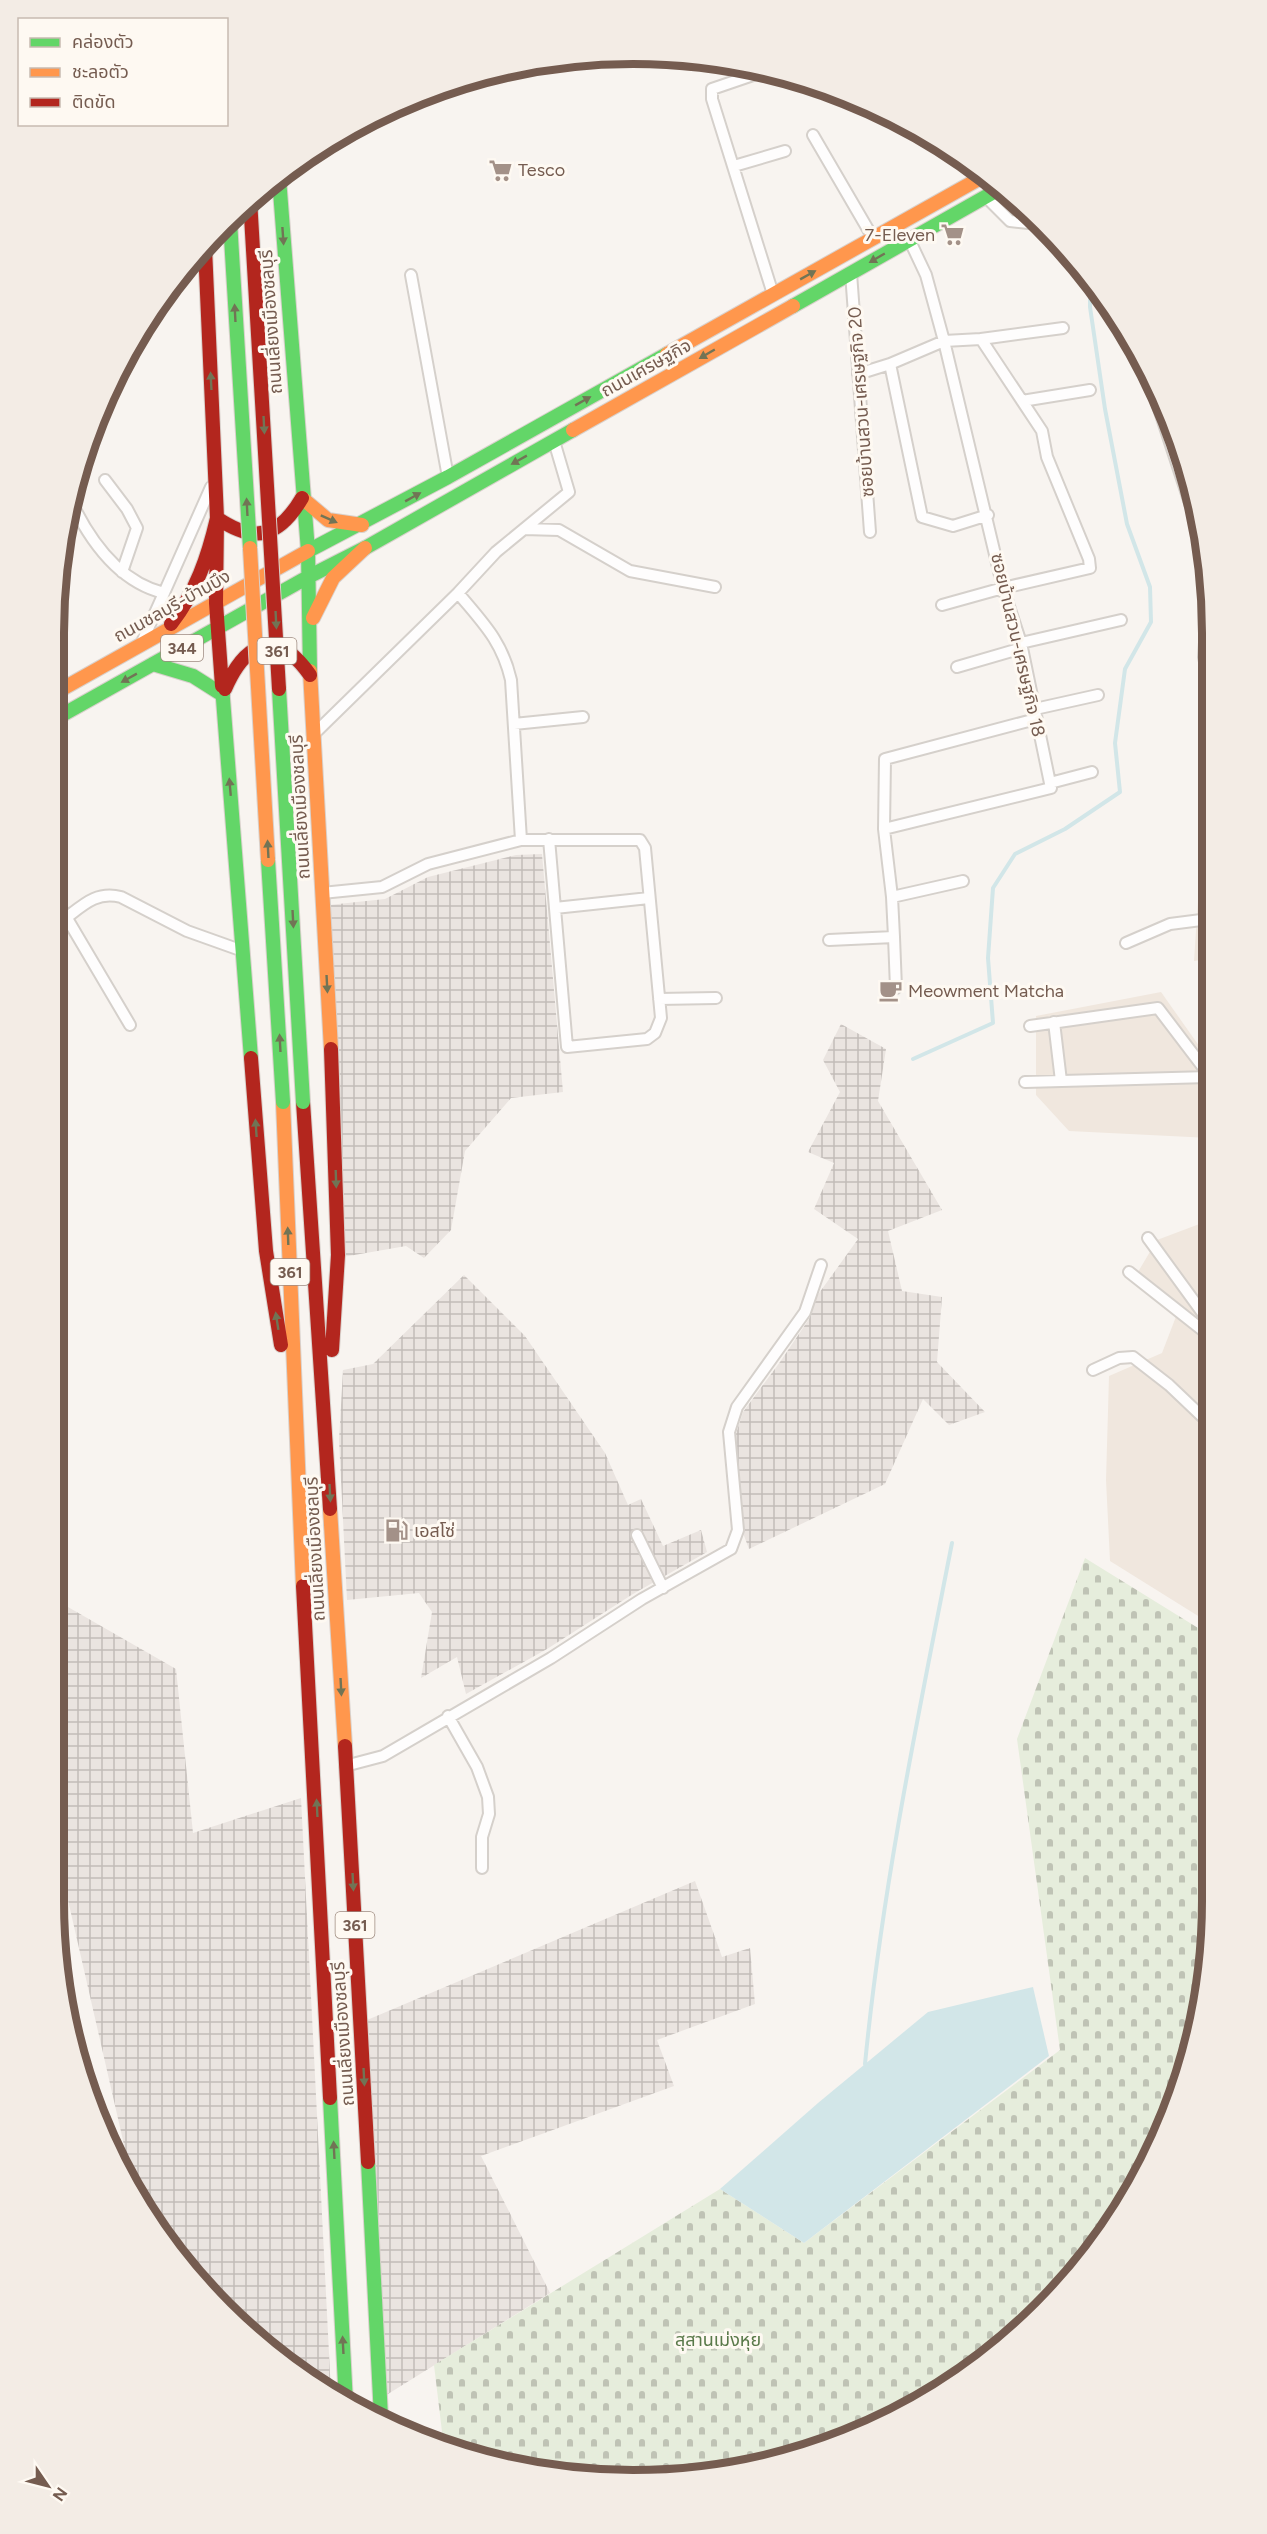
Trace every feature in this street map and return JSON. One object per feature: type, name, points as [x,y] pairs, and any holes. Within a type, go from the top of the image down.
[{"type":"main road","name":"ถนนเศรษฐกิจ","points":[[308,551],[362,525],[977,180]]},
{"type":"main road","name":"ถนนเลี่ยงเมืองชลบุรี","points":[[280,188],[302,498],[308,551],[310,675],[333,1083],[338,1256],[327,1434]]},
{"type":"main road","name":"ถนนเศรษฐกิจ","points":[[308,577],[365,548],[993,192]]},
{"type":"main road","name":"ถนนเลี่ยงเมืองชลบุรี","points":[[251,213],[303,1102],[327,1434],[381,2410]]},
{"type":"main road","name":"ถนนเลี่ยงเมืองชลบุรี","points":[[231,231],[283,1102],[296,1442],[345,2391]]},
{"type":"main road","name":"ถนนเลี่ยงเมืองชลบุรี","points":[[206,259],[216,477],[216,603],[223,695],[266,1251],[296,1442]]},
{"type":"main road","points":[[656,360],[666,377]]},
{"type":"main road","points":[[167,630],[192,596],[201,576],[217,518],[242,533],[257,535],[272,532],[285,524],[302,498],[328,520],[362,525]]},
{"type":"main road","points":[[310,638],[312,622],[323,593],[341,567],[365,548]]},
{"type":"main road","name":"ถนนชลบุรี-บ้านบึง","points":[[64,688],[308,551]]},
{"type":"main road","name":"344","points":[[64,714],[308,577]]},
{"type":"main road","points":[[153,664],[201,680],[223,695],[237,660],[252,649],[269,645],[287,648],[302,659],[310,675]]},
{"type":"street","points":[[750,76],[712,89],[712,99],[774,294]]},
{"type":"street","points":[[813,135],[873,238]]},
{"type":"street","points":[[734,166],[785,151]]},
{"type":"street","points":[[986,196],[1010,221],[1027,223]]},
{"type":"street","name":"ซอยบ้านสวน-เศรษฐกิจ 18","points":[[909,239],[926,275],[944,340],[988,515],[1003,588],[1022,646],[1050,783]]},
{"type":"street","name":"ซอยบ้านสวน-เศรษฐกิจ 20","points":[[851,273],[870,532]]},
{"type":"street","points":[[411,275],[448,477]]},
{"type":"street","points":[[858,374],[890,364],[944,340],[981,339],[1063,328]]},
{"type":"street","points":[[942,605],[1090,568],[1089,559],[1047,457],[1042,430],[981,339]]},
{"type":"street","points":[[890,364],[922,517],[953,526],[988,515]]},
{"type":"street","points":[[1023,401],[1090,390]]},
{"type":"street","points":[[314,734],[458,593],[496,552],[569,492],[554,441]]},
{"type":"street","points":[[141,645],[216,477]]},
{"type":"street","points":[[105,480],[127,509],[137,528],[122,572]]},
{"type":"street","points":[[78,512],[102,552],[122,572],[143,588],[164,593]]},
{"type":"street","points":[[524,529],[559,530],[630,571],[715,587]]},
{"type":"street","points":[[458,593],[495,636],[505,655],[511,680],[522,840]]},
{"type":"street","points":[[957,667],[1022,646],[1121,620]]},
{"type":"street","points":[[896,988],[892,897],[884,829],[885,759],[1098,695]]},
{"type":"street","points":[[514,724],[582,717]]},
{"type":"street","points":[[884,829],[1051,788],[1050,783],[1092,772]]},
{"type":"street","points":[[322,893],[382,887],[428,864],[522,840],[549,839],[640,840],[645,848],[662,1018],[659,1028],[647,1039],[567,1047],[549,839]]},
{"type":"street","points":[[892,897],[963,881]]},
{"type":"street","points":[[66,918],[95,896],[110,894],[121,897],[187,931],[243,951]]},
{"type":"street","points":[[555,908],[649,898]]},
{"type":"street","points":[[64,914],[130,1025]]},
{"type":"street","points":[[1126,943],[1170,924],[1202,920]]},
{"type":"street","points":[[829,940],[894,937]]},
{"type":"street","points":[[659,999],[716,998]]},
{"type":"street","points":[[1030,1026],[1158,1008],[1202,1067]]},
{"type":"street","points":[[1054,1022],[1061,1081]]},
{"type":"street","points":[[1025,1082],[1202,1076]]},
{"type":"street","points":[[1148,1238],[1202,1319]]},
{"type":"street","points":[[345,1766],[383,1756],[731,1549],[738,1530],[729,1432],[737,1407],[805,1312],[821,1264]]},
{"type":"street","points":[[1129,1272],[1202,1324]]},
{"type":"street","points":[[1093,1370],[1119,1358],[1132,1357],[1169,1385],[1202,1416]]},
{"type":"street","points":[[637,1535],[663,1588]]},
{"type":"street","points":[[448,1716],[477,1767],[488,1797],[489,1814],[482,1837],[482,1868]]},
{"type":"shaded area","points":[[542,854],[563,1092],[511,1098],[465,1151],[451,1230],[424,1258],[406,1246],[343,1257],[329,905],[385,899],[428,877],[516,855]]},
{"type":"shaded area","points":[[1201,855],[1202,960],[1194,961]]},
{"type":"shaded area","points":[[1161,992],[1202,1050],[1202,1138],[1069,1131],[1036,1095],[1036,1016]]},
{"type":"shaded area","points":[[841,1024],[886,1049],[878,1101],[942,1210],[888,1231],[902,1291],[942,1297],[937,1362],[985,1412],[949,1425],[923,1399],[885,1484],[749,1549],[743,1533],[735,1437],[743,1412],[809,1319],[817,1296],[858,1239],[814,1209],[834,1163],[808,1152],[840,1092],[823,1060]]},
{"type":"shaded area","points":[[1202,1223],[1202,1618],[1110,1561],[1106,1480],[1109,1376],[1162,1353],[1177,1314],[1135,1277],[1157,1240]]},
{"type":"shaded area","points":[[464,1275],[525,1336],[605,1453],[628,1505],[641,1499],[663,1546],[701,1530],[707,1552],[633,1594],[547,1649],[466,1694],[457,1657],[421,1678],[432,1612],[419,1593],[347,1600],[339,1440],[343,1370],[373,1364]]},
{"type":"shaded area","points":[[64,1605],[176,1669],[193,1833],[301,1798],[330,2382],[287,2352],[258,2328],[206,2276],[160,2217],[128,2160],[64,1883]]},
{"type":"shaded area","points":[[695,1881],[722,1957],[750,1948],[755,2004],[657,2040],[674,2086],[481,2156],[550,2293],[380,2399],[360,2023]]},
{"type":"shaded area","points":[[1033,1987],[1049,2056],[804,2243],[720,2189],[818,2103],[928,2012]]},
{"type":"green space","name":"สุสานเม่งหุย","points":[[1085,1558],[1202,1630],[1202,1900],[1198,1975],[1192,2012],[1172,2083],[1144,2152],[1107,2217],[1085,2247],[1036,2303],[980,2352],[950,2374],[885,2411],[851,2426],[781,2450],[708,2465],[634,2470],[559,2465],[522,2459],[443,2436],[434,2365],[720,2189],[804,2243],[1060,2050],[1017,1739]]},
{"type":"waterway","points":[[913,1059],[993,1023],[988,958],[993,888],[1015,854],[1065,829],[1120,792],[1115,743],[1125,669],[1151,622],[1150,587],[1127,524],[1105,409],[1090,294]]},
{"type":"waterway","points":[[865,2064],[891,1868],[952,1543]]},
{"type":"traffic: fast","points":[[280,188],[308,551],[310,671]]},
{"type":"traffic: fast","points":[[793,306],[993,193]]},
{"type":"traffic: fast","points":[[231,231],[250,548]]},
{"type":"traffic: fast","points":[[308,551],[448,477],[667,354]]},
{"type":"traffic: fast","points":[[308,577],[365,548],[573,430]]},
{"type":"traffic: fast","points":[[64,714],[308,577]]},
{"type":"traffic: fast","points":[[153,664],[193,676],[223,695]]},
{"type":"traffic: fast","points":[[222,686],[251,1058]]},
{"type":"traffic: fast","points":[[279,689],[303,1102]]},
{"type":"traffic: fast","points":[[268,860],[283,1102]]},
{"type":"traffic: fast","points":[[330,2098],[345,2391]]},
{"type":"traffic: fast","points":[[368,2162],[381,2410]]},
{"type":"traffic: slow","points":[[667,354],[977,180]]},
{"type":"traffic: slow","points":[[573,430],[793,306]]},
{"type":"traffic: slow","points":[[302,498],[328,520],[362,525]]},
{"type":"traffic: slow","points":[[250,548],[268,860]]},
{"type":"traffic: slow","points":[[313,618],[333,578],[365,548]]},
{"type":"traffic: slow","points":[[64,688],[308,551]]},
{"type":"traffic: slow","points":[[310,671],[331,1049]]},
{"type":"traffic: slow","points":[[283,1102],[303,1586]]},
{"type":"traffic: slow","points":[[330,1509],[345,1746]]},
{"type":"traffic: jam","points":[[251,213],[279,689]]},
{"type":"traffic: jam","points":[[205,259],[217,518],[216,603],[222,686]]},
{"type":"traffic: jam","points":[[171,624],[200,574],[217,518],[243,531],[265,532],[284,521],[302,498]]},
{"type":"traffic: jam","points":[[225,689],[242,660],[252,651],[263,646],[274,646],[286,651],[298,660],[310,675]]},
{"type":"traffic: jam","points":[[331,1049],[338,1255],[332,1350]]},
{"type":"traffic: jam","points":[[251,1058],[266,1251],[281,1345]]},
{"type":"traffic: jam","points":[[303,1102],[330,1509]]},
{"type":"traffic: jam","points":[[303,1586],[330,2098]]},
{"type":"traffic: jam","points":[[345,1746],[368,2162]]},
{"type":"place","name":"Tesco","points":[[500,170]]},
{"type":"place","name":"7-Eleven","points":[[953,235]]},
{"type":"place","name":"Meowment Matcha","points":[[890,991]]},
{"type":"place","name":"เอสโซ่","points":[[396,1531]]}]
